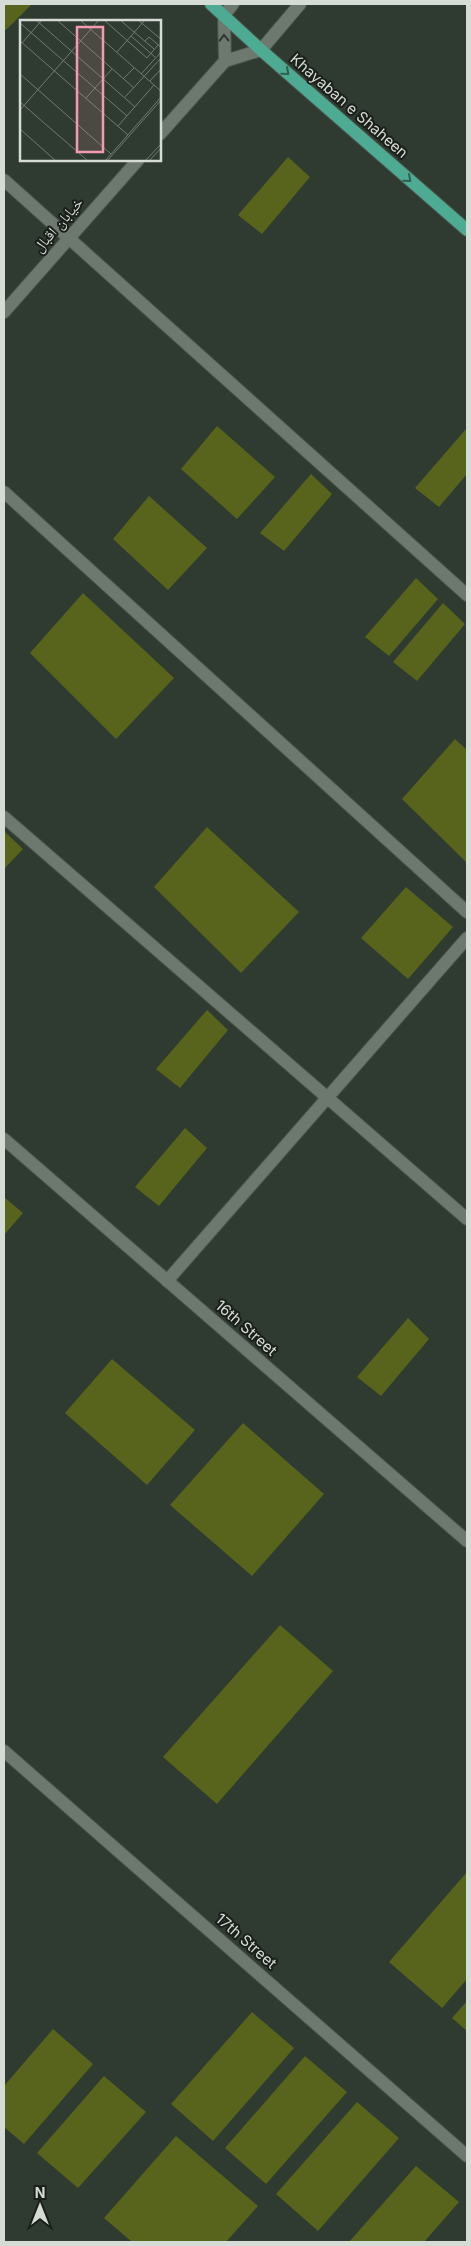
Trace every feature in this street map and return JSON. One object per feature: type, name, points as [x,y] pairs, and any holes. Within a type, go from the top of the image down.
[{"type":"main road","name":"Khayaban e Shaheen","points":[[211,4],[467,230]]},
{"type":"street","points":[[225,61],[224,15],[233,4]]},
{"type":"street","points":[[161,133],[225,61],[261,50],[300,4]]},
{"type":"street","name":"خیابان اقبال","points":[[4,312],[137,161]]},
{"type":"street","points":[[4,180],[70,237],[467,595]]},
{"type":"street","points":[[4,492],[467,912]]},
{"type":"street","points":[[4,817],[467,1219]]},
{"type":"street","points":[[167,1281],[467,938]]},
{"type":"street","name":"16th Street","points":[[4,1139],[467,1541]]},
{"type":"street","name":"17th Street","points":[[4,1751],[467,2156]]},
{"type":"building","points":[[4,4],[32,4],[6,30],[4,29]]},
{"type":"building","points":[[288,157],[310,177],[262,234],[238,215]]},
{"type":"building","points":[[217,426],[275,477],[237,519],[181,469]]},
{"type":"building","points":[[466,429],[467,474],[439,507],[415,488]]},
{"type":"building","points":[[311,474],[332,494],[284,551],[260,533]]},
{"type":"building","points":[[149,496],[207,548],[168,590],[113,539]]},
{"type":"building","points":[[416,578],[438,599],[389,656],[365,637]]},
{"type":"building","points":[[83,593],[174,678],[116,739],[30,653]]},
{"type":"building","points":[[443,603],[465,624],[417,681],[393,662]]},
{"type":"building","points":[[455,739],[467,750],[467,863],[402,799]]},
{"type":"building","points":[[207,827],[299,912],[241,973],[154,887]]},
{"type":"building","points":[[4,831],[23,849],[4,869]]},
{"type":"building","points":[[406,887],[453,927],[408,979],[361,938]]},
{"type":"building","points":[[207,1010],[228,1030],[180,1088],[156,1069]]},
{"type":"building","points":[[185,1128],[207,1148],[159,1206],[135,1187]]},
{"type":"building","points":[[4,1197],[23,1213],[4,1235]]},
{"type":"building","points":[[408,1318],[429,1339],[381,1396],[357,1377]]},
{"type":"building","points":[[112,1359],[195,1430],[147,1485],[65,1413]]},
{"type":"building","points":[[243,1423],[324,1494],[252,1576],[170,1505]]},
{"type":"building","points":[[280,1625],[333,1671],[217,1804],[163,1757]]},
{"type":"building","points":[[467,1872],[467,1979],[442,2008],[389,1962]]},
{"type":"building","points":[[467,2001],[467,2031],[452,2018]]},
{"type":"building","points":[[252,2012],[294,2048],[213,2141],[171,2104]]},
{"type":"building","points":[[53,2029],[93,2064],[24,2144],[4,2127],[4,2086]]},
{"type":"building","points":[[305,2056],[347,2092],[266,2184],[225,2148]]},
{"type":"building","points":[[104,2076],[146,2112],[78,2188],[37,2153]]},
{"type":"building","points":[[357,2102],[399,2138],[318,2231],[276,2194]]},
{"type":"building","points":[[176,2136],[258,2206],[226,2242],[132,2242],[104,2218]]},
{"type":"building","points":[[416,2166],[459,2202],[424,2242],[349,2242]]}]
